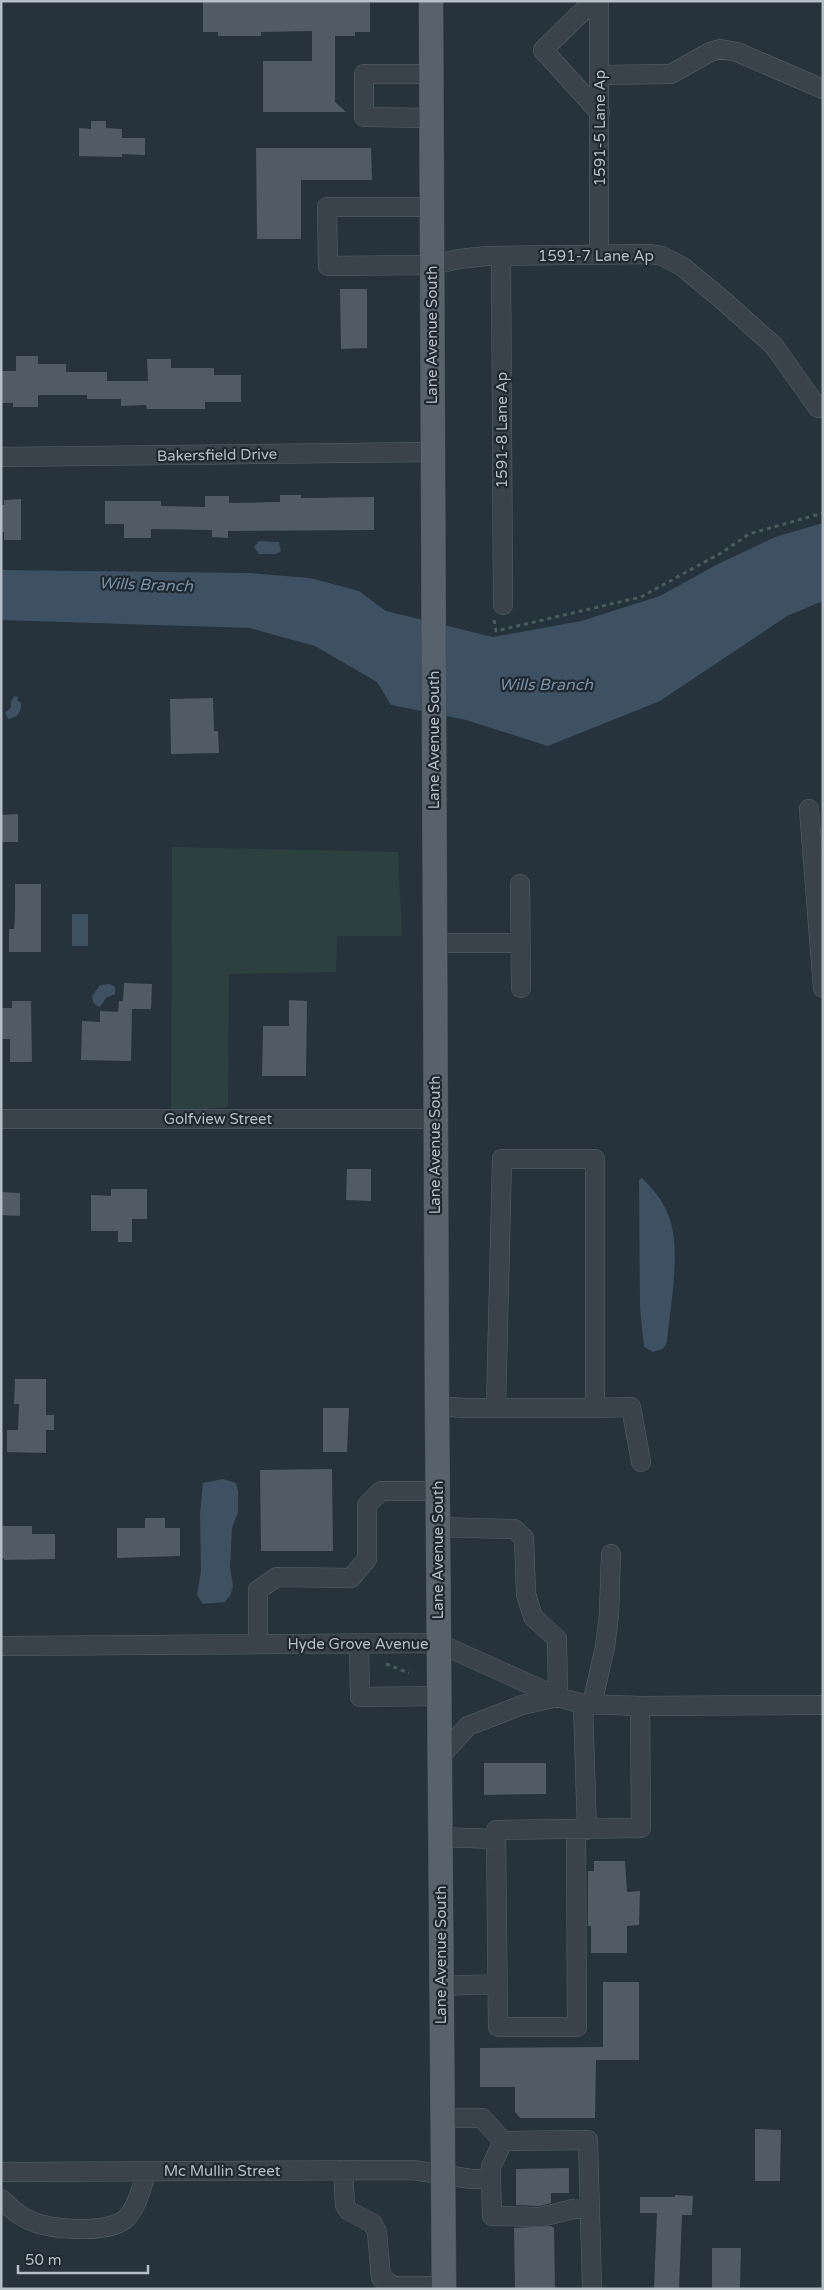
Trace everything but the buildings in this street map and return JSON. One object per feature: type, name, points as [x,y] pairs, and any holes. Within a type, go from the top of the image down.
[{"type":"main road","name":"Lane Avenue South","points":[[431,1],[437,1528],[444,2288]]},
{"type":"street","points":[[593,1],[543,50],[600,114]]},
{"type":"street","name":"1591-5 Lane Ap","points":[[599,1],[600,255]]},
{"type":"street","points":[[600,75],[670,74],[710,52],[720,49],[737,52],[823,89]]},
{"type":"street","points":[[431,74],[364,74],[364,117],[432,118]]},
{"type":"street","name":"1591-7 Lane Ap","points":[[432,207],[327,207],[328,266],[432,266],[459,259],[501,256],[650,254],[662,256],[683,268],[725,302],[774,346],[818,408]]},
{"type":"street","name":"1591-8 Lane Ap","points":[[501,256],[503,605]]},
{"type":"street","name":"Bakersfield Drive","points":[[1,457],[433,452]]},
{"type":"street","points":[[809,809],[823,988]]},
{"type":"street","points":[[520,884],[520,988]]},
{"type":"street","points":[[435,943],[520,943]]},
{"type":"street","name":"Golfview Street","points":[[1,1119],[435,1119]]},
{"type":"street","points":[[496,1408],[502,1160],[595,1159],[595,1408]]},
{"type":"street","points":[[437,1406],[496,1408],[631,1407],[641,1462]]},
{"type":"street","points":[[258,1644],[258,1590],[277,1577],[351,1578],[366,1559],[367,1506],[381,1491],[437,1491]]},
{"type":"street","points":[[437,1528],[514,1529],[524,1538],[526,1594],[533,1617],[558,1639],[558,1697],[522,1705],[468,1726],[439,1758]]},
{"type":"street","points":[[610,1554],[609,1616],[605,1647],[587,1704],[582,1830],[577,2027],[498,2027],[496,1830],[582,1830],[641,1828],[640,1706]]},
{"type":"street","name":"Hyde Grove Avenue","points":[[1,1646],[438,1643],[558,1697],[587,1704],[640,1706],[823,1705]]},
{"type":"street","points":[[360,1644],[360,1697],[439,1696]]},
{"type":"street","points":[[440,1837],[496,1839]]},
{"type":"street","points":[[441,1986],[498,1984]]},
{"type":"street","points":[[442,2118],[482,2118],[503,2141],[588,2140],[592,2289]]},
{"type":"street","points":[[503,2141],[491,2167],[492,2216],[541,2217],[590,2207]]},
{"type":"street","points":[[343,2170],[345,2205],[350,2211],[372,2223],[377,2232],[381,2278],[394,2286],[444,2288]]},
{"type":"street","name":"Mc Mullin Street","points":[[6,2172],[413,2170],[471,2179],[491,2180]]},
{"type":"street","points":[[6,2172],[1,2197],[16,2212],[29,2221],[52,2226],[84,2229],[107,2226],[124,2220],[135,2204],[147,2171]]},
{"type":"path","points":[[503,605],[494,620],[496,631],[641,597],[721,553],[749,534],[823,514]]},
{"type":"path","points":[[386,1664],[409,1673]]},
{"type":"green space","points":[[172,847],[398,852],[402,936],[337,936],[336,972],[229,974],[228,1107],[171,1112]]},
{"type":"water","name":"Wills Branch","points":[[823,523],[823,601],[787,616],[660,701],[548,746],[466,720],[391,705],[377,682],[315,646],[249,628],[1,620],[1,570],[249,573],[310,578],[359,591],[386,611],[493,637],[581,621],[660,596],[716,565],[775,537]]},
{"type":"water","points":[[259,541],[279,542],[281,551],[276,554],[259,554],[254,547]]},
{"type":"water","points":[[15,696],[18,697],[17,700],[21,703],[21,709],[16,716],[8,719],[5,713],[11,707],[11,701]]},
{"type":"water","points":[[72,914],[88,914],[88,946],[72,946]]},
{"type":"water","points":[[110,984],[115,987],[115,994],[106,998],[100,1007],[97,1006],[93,1002],[92,996],[100,985]]},
{"type":"water","points":[[642,1178],[665,1207],[672,1226],[674,1241],[674,1276],[667,1342],[663,1349],[653,1352],[644,1347],[640,1307],[639,1180]]},
{"type":"water","points":[[223,1479],[236,1483],[238,1491],[238,1512],[232,1528],[230,1567],[233,1586],[231,1594],[225,1602],[203,1604],[197,1595],[201,1571],[200,1514],[203,1483]]}]
